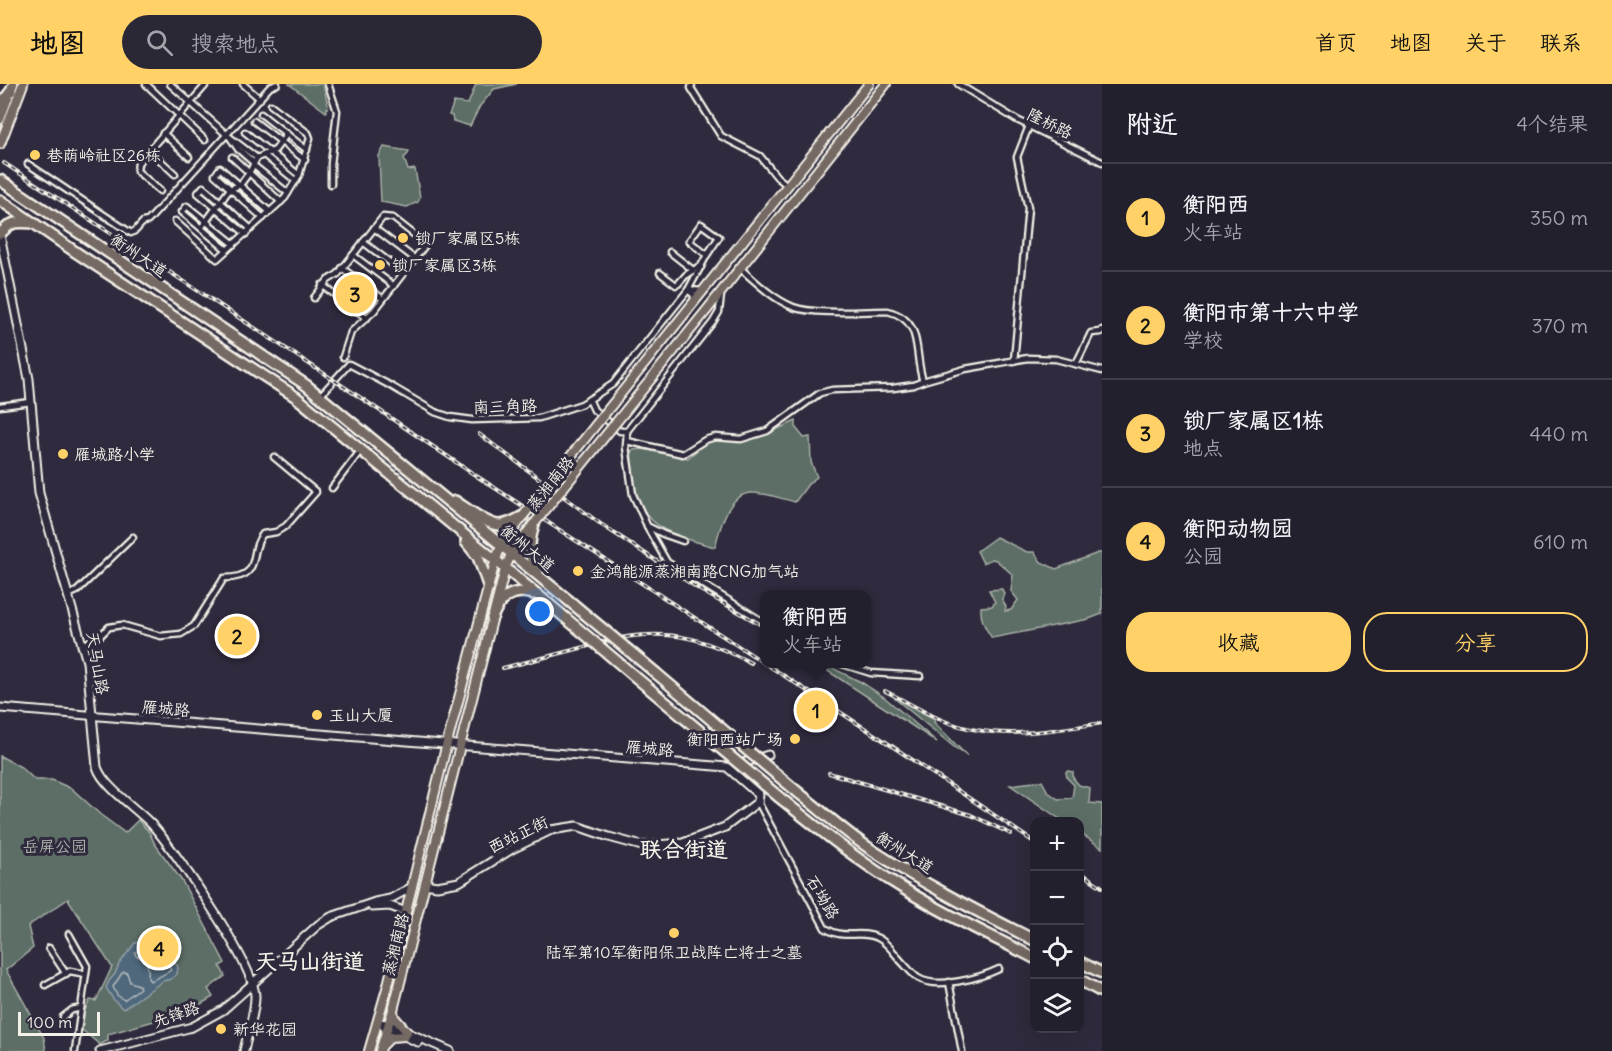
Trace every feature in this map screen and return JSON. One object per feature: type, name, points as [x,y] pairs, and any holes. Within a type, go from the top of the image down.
[{"type":"highway","points":[[0,105],[12,87]]},
{"type":"highway","name":"衡州大道","points":[[2,181],[320,396],[800,794],[868,847],[971,909],[1030,938]]},
{"type":"highway","name":"衡州大道","points":[[0,200],[296,397],[858,860],[944,912],[1030,955]]},
{"type":"highway","points":[[0,235],[10,224],[32,223]]},
{"type":"highway","points":[[120,282],[112,267],[120,265],[130,267]]},
{"type":"highway","points":[[425,483],[491,523],[500,525],[523,516]]},
{"type":"highway","points":[[440,516],[450,515],[452,509],[450,503]]},
{"type":"highway","points":[[482,518],[490,537]]},
{"type":"highway","points":[[534,524],[530,539],[531,559],[545,582]]},
{"type":"highway","points":[[458,530],[478,557],[489,588]]},
{"type":"highway","points":[[492,618],[497,605],[505,597],[518,592],[536,594]]},
{"type":"highway","points":[[858,860],[866,856],[868,847]]},
{"type":"highway","points":[[903,889],[900,877],[906,874],[912,875]]},
{"type":"highway","points":[[1084,964],[1102,973]]},
{"type":"highway","points":[[1084,982],[1102,992]]},
{"type":"main road","points":[[0,144],[24,84]]},
{"type":"main road","name":"蒸湘南路","points":[[369,1051],[501,546],[869,84]]},
{"type":"main road","name":"蒸湘南路","points":[[381,1048],[393,1010],[492,618],[511,554],[886,84]]},
{"type":"main road","points":[[0,118],[12,87]]},
{"type":"main road","points":[[381,1048],[392,1037],[406,1034],[394,1017],[393,1010]]},
{"type":"street","points":[[146,84],[205,140]]},
{"type":"street","points":[[170,84],[288,194]]},
{"type":"street","points":[[160,191],[136,167],[205,84]]},
{"type":"street","points":[[243,84],[260,99]]},
{"type":"street","points":[[28,164],[131,233],[143,222],[148,221],[270,87],[277,84]]},
{"type":"street","points":[[328,84],[337,111],[331,184]]},
{"type":"street","points":[[692,84],[691,88],[721,136],[760,156],[777,177],[788,185]]},
{"type":"street","name":"隆桥路","points":[[958,84],[1017,120],[1102,162]]},
{"type":"street","points":[[175,221],[217,259],[288,194],[299,175],[310,138],[308,133],[271,105]]},
{"type":"street","points":[[261,114],[307,150]]},
{"type":"street","points":[[254,121],[304,160]]},
{"type":"street","points":[[1014,361],[1028,208],[1017,157],[1029,126]]},
{"type":"street","points":[[245,132],[299,175]]},
{"type":"street","points":[[163,133],[189,157]]},
{"type":"street","points":[[201,228],[230,189],[240,185],[255,162],[275,150],[287,134]]},
{"type":"street","points":[[149,150],[175,174]]},
{"type":"street","points":[[264,155],[296,181]]},
{"type":"street","points":[[232,157],[281,202]]},
{"type":"street","points":[[263,218],[214,175],[220,168],[270,212]]},
{"type":"street","points":[[246,234],[198,193],[203,187],[251,229]]},
{"type":"street","points":[[227,250],[182,212],[187,206],[234,244]]},
{"type":"street","points":[[314,298],[322,285],[338,274],[383,217],[393,218],[426,244],[367,318],[351,332],[343,357]]},
{"type":"street","name":"南三角路","points":[[320,396],[349,364],[435,412],[450,417],[472,420],[539,418],[582,404],[613,384],[688,290],[719,237],[701,224],[689,241],[707,255]]},
{"type":"street","points":[[374,228],[415,259]]},
{"type":"street","name":"天马山路","points":[[0,235],[29,379],[36,494],[82,646]]},
{"type":"street","points":[[363,242],[404,273]]},
{"type":"street","points":[[670,252],[693,270]]},
{"type":"street","name":"天马山路","points":[[0,255],[27,381],[39,493],[82,646],[91,717],[94,768],[100,781],[150,827],[184,872],[219,926],[244,972],[252,997],[242,1051]]},
{"type":"street","points":[[353,255],[394,286]]},
{"type":"street","points":[[660,273],[676,285],[686,275],[701,267]]},
{"type":"street","points":[[342,268],[383,299]]},
{"type":"street","points":[[740,268],[771,294],[794,307],[811,311],[897,314],[907,321],[916,337],[922,381]]},
{"type":"street","points":[[322,285],[367,318]]},
{"type":"street","points":[[688,290],[703,291]]},
{"type":"street","points":[[688,290],[694,295],[694,302]]},
{"type":"street","points":[[721,292],[719,312],[713,322],[627,431],[633,495],[667,562],[760,620]]},
{"type":"street","points":[[706,311],[714,308],[719,312]]},
{"type":"street","points":[[1076,364],[1090,333],[1101,333],[1102,330]]},
{"type":"street","points":[[627,441],[683,454],[715,436],[741,439],[767,430],[820,393],[832,390],[914,385],[965,369],[1028,358],[1056,359],[1102,371]]},
{"type":"street","points":[[589,399],[594,410],[620,430],[627,431]]},
{"type":"street","points":[[0,406],[30,402]]},
{"type":"street","points":[[332,488],[361,450]]},
{"type":"street","points":[[82,646],[100,636],[109,627],[122,626],[161,636],[181,634],[194,626],[224,578],[241,575],[251,567],[258,539],[263,534],[276,532],[286,526],[316,492],[274,457]]},
{"type":"street","points":[[647,526],[682,541]]},
{"type":"street","points":[[68,596],[77,591],[133,537]]},
{"type":"street","points":[[856,668],[871,673],[920,676]]},
{"type":"street","name":"雁城路","points":[[0,710],[728,769]]},
{"type":"street","points":[[758,802],[757,796],[728,769],[730,766],[768,755]]},
{"type":"street","name":"西站正街","points":[[425,884],[437,886],[459,882],[512,849],[551,830],[577,826],[642,846],[683,843],[725,827],[758,802]]},
{"type":"street","name":"石坳路","points":[[758,802],[825,928],[833,934],[846,936],[868,934],[882,940],[918,978],[934,983],[969,979],[999,969]]},
{"type":"street","points":[[251,988],[318,925],[331,917],[390,899],[412,887]]},
{"type":"street","points":[[251,988],[332,920],[376,906],[390,906],[406,912]]},
{"type":"street","points":[[69,934],[87,966],[75,1051]]},
{"type":"street","points":[[49,948],[66,974]]},
{"type":"street","points":[[45,985],[70,971],[86,974]]},
{"type":"street","points":[[949,982],[962,1051]]},
{"type":"street","name":"先锋路","points":[[100,1051],[113,1050],[192,1029],[225,1012],[251,988]]},
{"type":"street","points":[[63,1017],[72,1010],[81,1008]]},
{"type":"street","points":[[377,1023],[450,1051]]},
{"type":"street","points":[[406,1034],[438,1051]]},
{"type":"green space","points":[[289,84],[323,84],[328,105],[326,112]]},
{"type":"green space","points":[[476,84],[517,84],[494,89],[480,106],[470,126],[453,121],[452,116],[449,115],[454,102],[468,104]]},
{"type":"green space","points":[[384,147],[409,151],[404,158],[408,170],[415,169],[420,198],[418,202],[407,207],[381,202],[379,156]]},
{"type":"green space","points":[[796,421],[796,428],[804,438],[810,437],[811,462],[817,477],[809,483],[795,502],[763,494],[744,494],[737,498],[726,512],[715,547],[686,539],[662,528],[644,511],[634,483],[632,450],[643,449],[688,458],[707,442],[714,440],[743,442]]},
{"type":"green space","points":[[996,537],[1027,552],[1034,552],[1041,562],[1056,569],[1102,553],[1102,614],[1089,619],[992,638],[981,616],[981,607],[992,606],[995,602],[989,590],[1002,589],[1005,611],[1011,610],[1018,600],[1011,591],[1013,575],[996,560],[992,559],[983,563],[977,551]]},
{"type":"green space","points":[[823,668],[832,668],[861,682],[884,697],[937,742]]},
{"type":"green space","points":[[894,698],[935,719],[934,722],[967,756],[954,747]]},
{"type":"green space","name":"岳屏公园","points":[[0,756],[21,767],[35,780],[52,780],[72,789],[125,833],[138,820],[149,832],[182,881],[225,963],[220,966],[225,976],[208,989],[213,997],[189,1011],[108,1034],[108,1040],[100,1045],[81,1029],[82,1016],[90,1000],[96,1001],[112,967],[68,899],[28,926],[33,948],[6,970],[44,1038],[46,1051],[0,1051]]},
{"type":"green space","points":[[1066,772],[1073,772],[1073,778],[1079,785],[1090,788],[1089,803],[1102,804],[1102,848],[1084,836],[1084,817],[1057,817],[1010,785],[1042,781],[1048,792],[1058,799],[1072,798],[1074,785],[1067,778]]},
{"type":"water","points":[[164,936],[170,942],[172,959],[178,967],[177,974],[123,1009],[106,988],[109,981],[135,943],[155,941]]},
{"type":"railway","points":[[4,163],[478,477],[760,660]]},
{"type":"railway","points":[[479,434],[602,525],[702,591],[760,624]]},
{"type":"railway","points":[[503,668],[620,638],[656,635],[703,642],[751,663]]},
{"type":"railway","points":[[772,668],[1030,839]]},
{"type":"railway","points":[[885,691],[942,720],[982,731],[1022,733],[1102,723]]},
{"type":"railway","points":[[829,773],[971,815],[1011,834]]},
{"type":"railway","points":[[1084,875],[1102,887]]},
{"type":"place","name":"巷荫岭社区26栋","points":[[35,155]]},
{"type":"place","name":"锁厂家属区5栋","points":[[403,238]]},
{"type":"place","name":"锁厂家属区3栋","points":[[380,265]]},
{"type":"place","name":"锁厂家属区1栋","points":[[355,294]]},
{"type":"place","name":"雁城路小学","points":[[63,454]]},
{"type":"place","name":"金鸿能源蒸湘南路CNG加气站","points":[[578,571]]},
{"type":"place","name":"衡阳市第十六中学","points":[[237,636]]},
{"type":"place","name":"衡阳西","points":[[816,710]]},
{"type":"place","name":"玉山大厦","points":[[317,715]]},
{"type":"place","name":"衡阳西站广场","points":[[795,739]]},
{"type":"place","name":"陆军第10军衡阳保卫战阵亡将士之墓","points":[[674,933]]},
{"type":"place","name":"衡阳动物园","points":[[159,948]]},
{"type":"place","name":"新华花园","points":[[221,1029]]},
{"type":"district","name":"联合街道","points":[[684,849]]},
{"type":"district","name":"天马山街道","points":[[310,961]]}]
